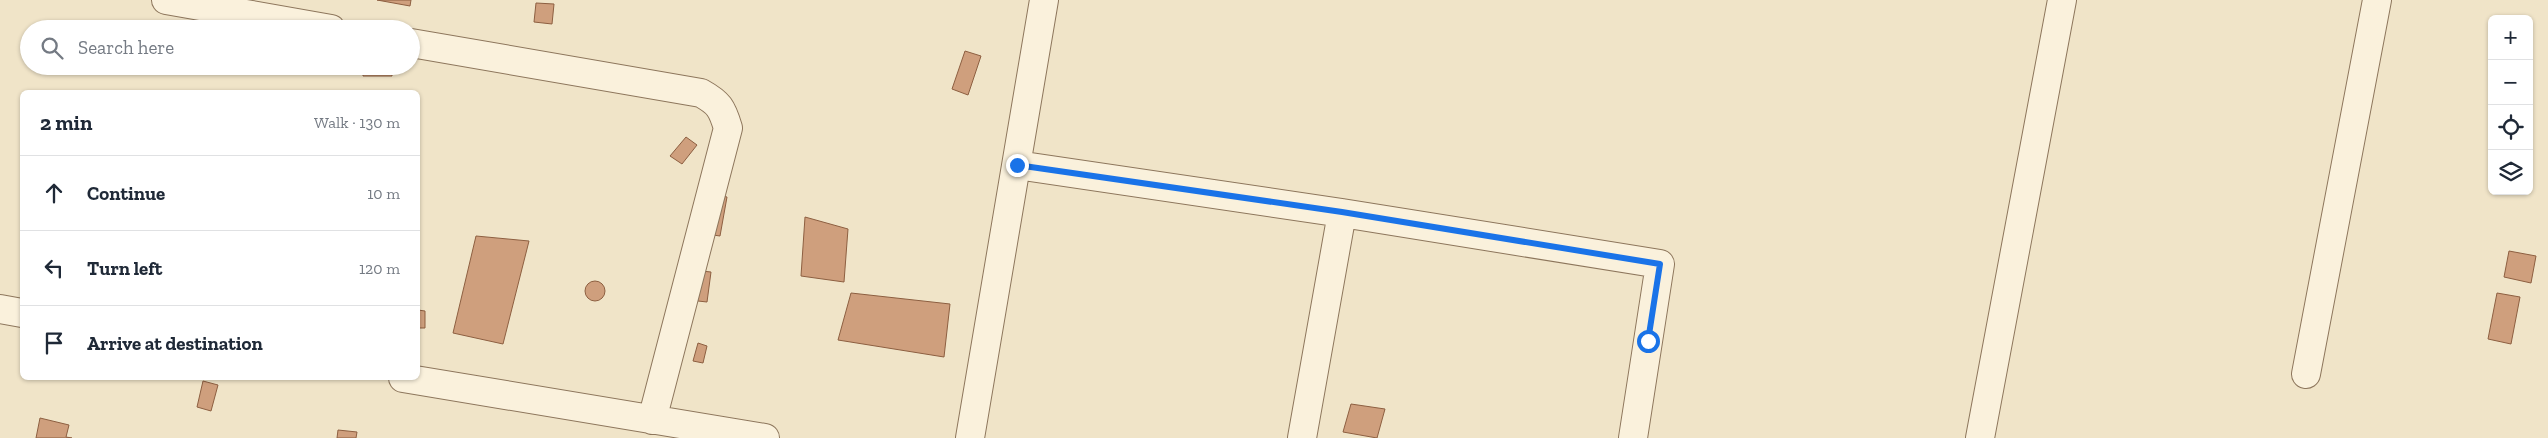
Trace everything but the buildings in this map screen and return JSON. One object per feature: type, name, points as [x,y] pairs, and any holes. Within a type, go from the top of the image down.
[{"type":"street","points":[[166,0],[279,20]]},
{"type":"street","points":[[970,438],[1044,0]]},
{"type":"street","points":[[2306,374],[2377,0]]},
{"type":"street","points":[[1980,438],[2056,1]]},
{"type":"street","points":[[420,45],[701,93],[716,101],[724,114],[728,128],[652,420]]},
{"type":"street","points":[[1017,165],[1342,212],[1660,264],[1632,438]]},
{"type":"street","points":[[1302,438],[1342,212]]},
{"type":"street","points":[[0,309],[20,313]]},
{"type":"street","points":[[415,380],[765,438]]},
{"type":"route","points":[[1017,165],[1342,212],[1660,264],[1648,341]]}]
